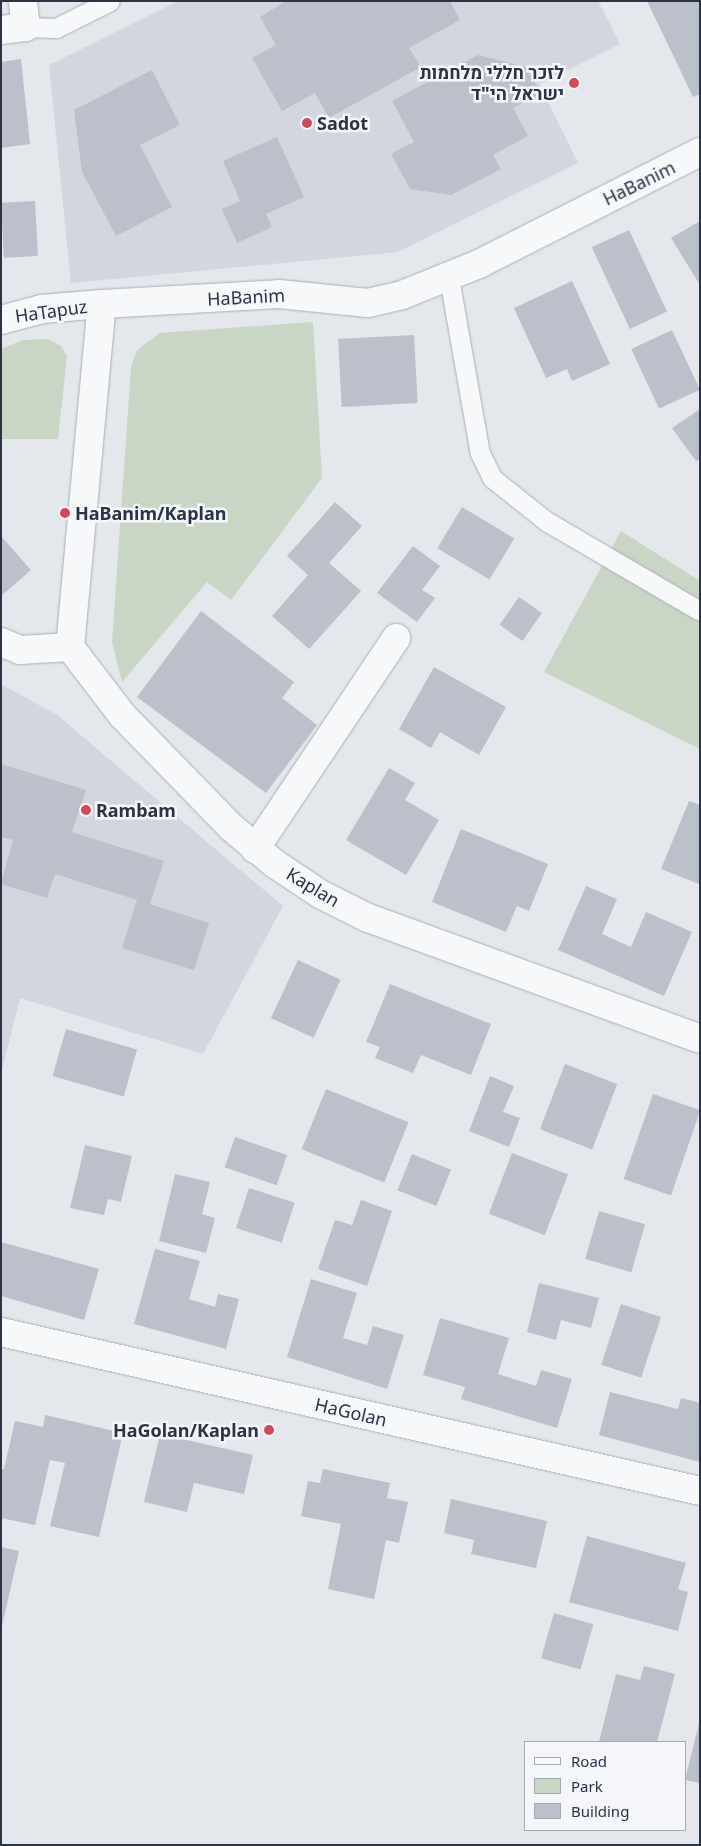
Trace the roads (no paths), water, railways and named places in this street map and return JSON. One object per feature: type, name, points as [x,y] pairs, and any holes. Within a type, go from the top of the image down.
[{"type":"street","name":"HaBanim","points":[[102,304],[279,294],[368,303],[402,295],[449,278],[700,152]]},
{"type":"street","name":"HaTapuz","points":[[1,320],[42,309],[102,304]]},
{"type":"street","points":[[1,642],[20,650],[70,646],[102,304]]},
{"type":"street","points":[[255,849],[396,638]]},
{"type":"street","name":"Kaplan","points":[[70,646],[122,715],[255,849],[320,894],[368,918],[700,1039]]},
{"type":"street","name":"HaGolan","points":[[1,1332],[700,1491]]},
{"type":"lane","points":[[17,19],[56,28],[110,1]]},
{"type":"lane","points":[[449,278],[480,453],[492,478],[546,521],[700,611]]},
{"type":"place","name":"לזכר חללי מלחמות ישראל הי\"ד","points":[[574,83]]},
{"type":"place","name":"Sadot","points":[[307,123]]},
{"type":"place","name":"HaBanim/Kaplan","points":[[65,513]]},
{"type":"place","name":"Rambam","points":[[86,810]]},
{"type":"place","name":"HaGolan/Kaplan","points":[[269,1430]]}]
